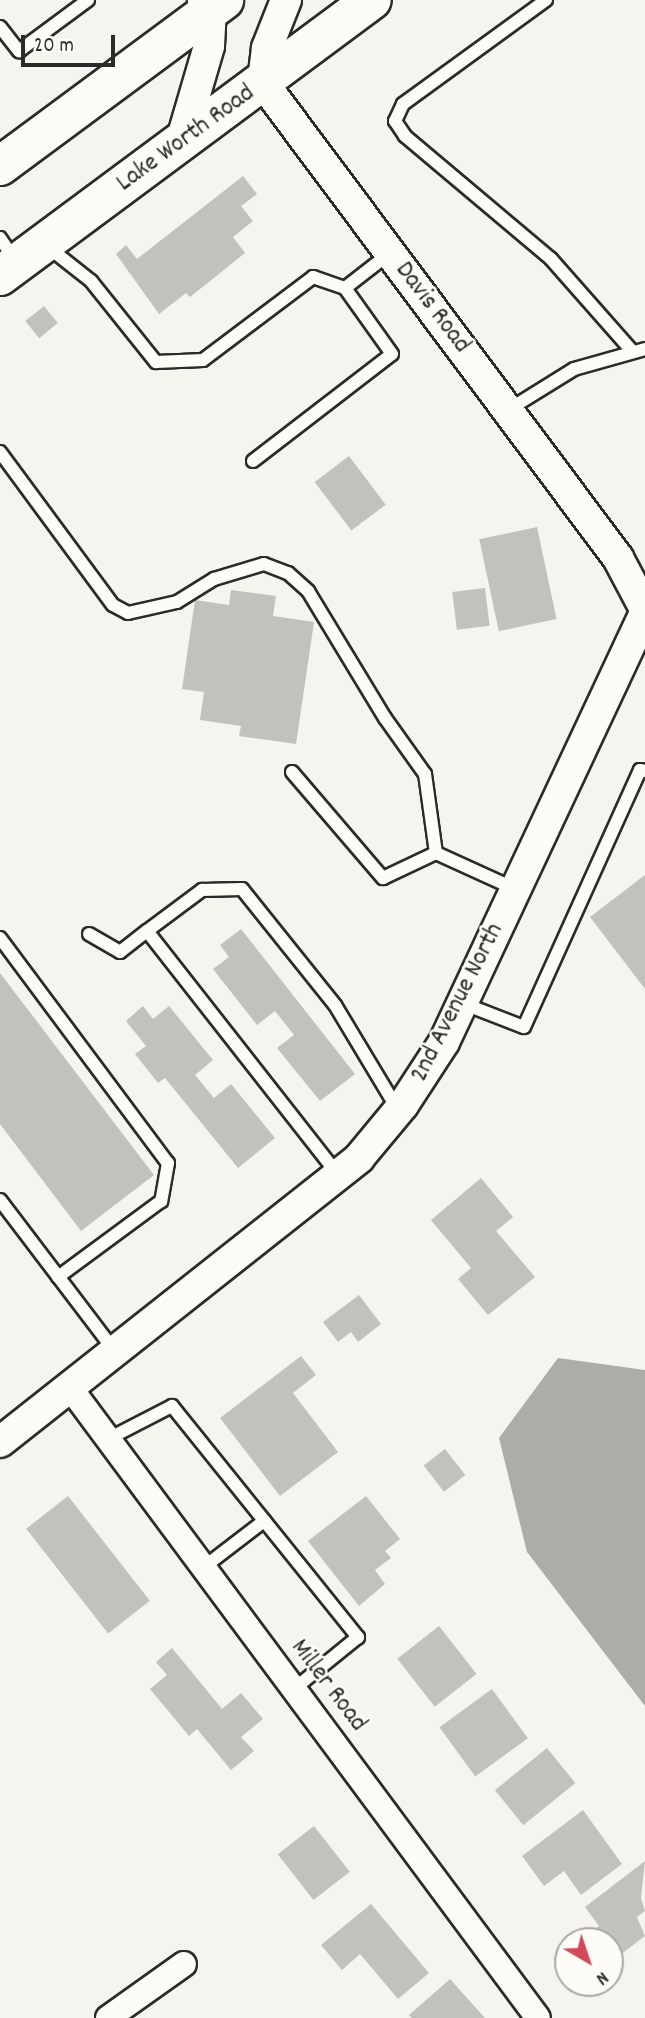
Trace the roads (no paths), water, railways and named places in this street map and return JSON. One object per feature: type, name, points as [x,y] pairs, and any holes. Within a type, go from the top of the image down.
[{"type":"main road","name":"Lake Worth Road","points":[[15,255],[181,142],[372,0]]},
{"type":"main road","points":[[0,166],[213,3]]},
{"type":"street","points":[[263,83],[267,48],[286,0]]},
{"type":"street","points":[[181,142],[209,46],[213,3]]},
{"type":"street","name":"Davis Road","points":[[263,83],[618,558],[645,611]]},
{"type":"street","name":"2nd Avenue North","points":[[0,1442],[71,1389],[359,1158],[398,1110],[444,1042],[645,611]]},
{"type":"street","name":"Miller Road","points":[[71,1389],[538,2018]]},
{"type":"street","points":[[108,2018],[184,1964]]},
{"type":"lane","points":[[0,27],[19,51],[88,0]]},
{"type":"lane","points":[[508,410],[574,369],[639,350],[551,259],[405,135],[395,121],[403,104],[545,0]]},
{"type":"lane","points":[[345,288],[391,252]]},
{"type":"lane","points":[[15,255],[91,281],[156,362],[203,360],[313,277],[345,288],[392,354],[253,461]]},
{"type":"lane","points":[[0,452],[113,605],[128,613],[177,602],[239,568],[264,564],[288,573],[308,591],[385,718],[425,774],[436,853]]},
{"type":"lane","points":[[462,1003],[524,1027],[640,770],[645,771]]},
{"type":"lane","points":[[292,772],[383,878],[436,853],[516,889]]},
{"type":"lane","points":[[89,934],[120,952],[202,890],[242,889],[335,1005],[398,1110]]},
{"type":"lane","points":[[147,931],[338,1175]]},
{"type":"lane","points":[[0,938],[169,1163],[161,1201],[58,1277]]},
{"type":"lane","points":[[0,1200],[116,1353]]},
{"type":"lane","points":[[108,1439],[172,1406],[358,1637],[294,1689]]},
{"type":"lane","points":[[204,1567],[264,1521]]}]
